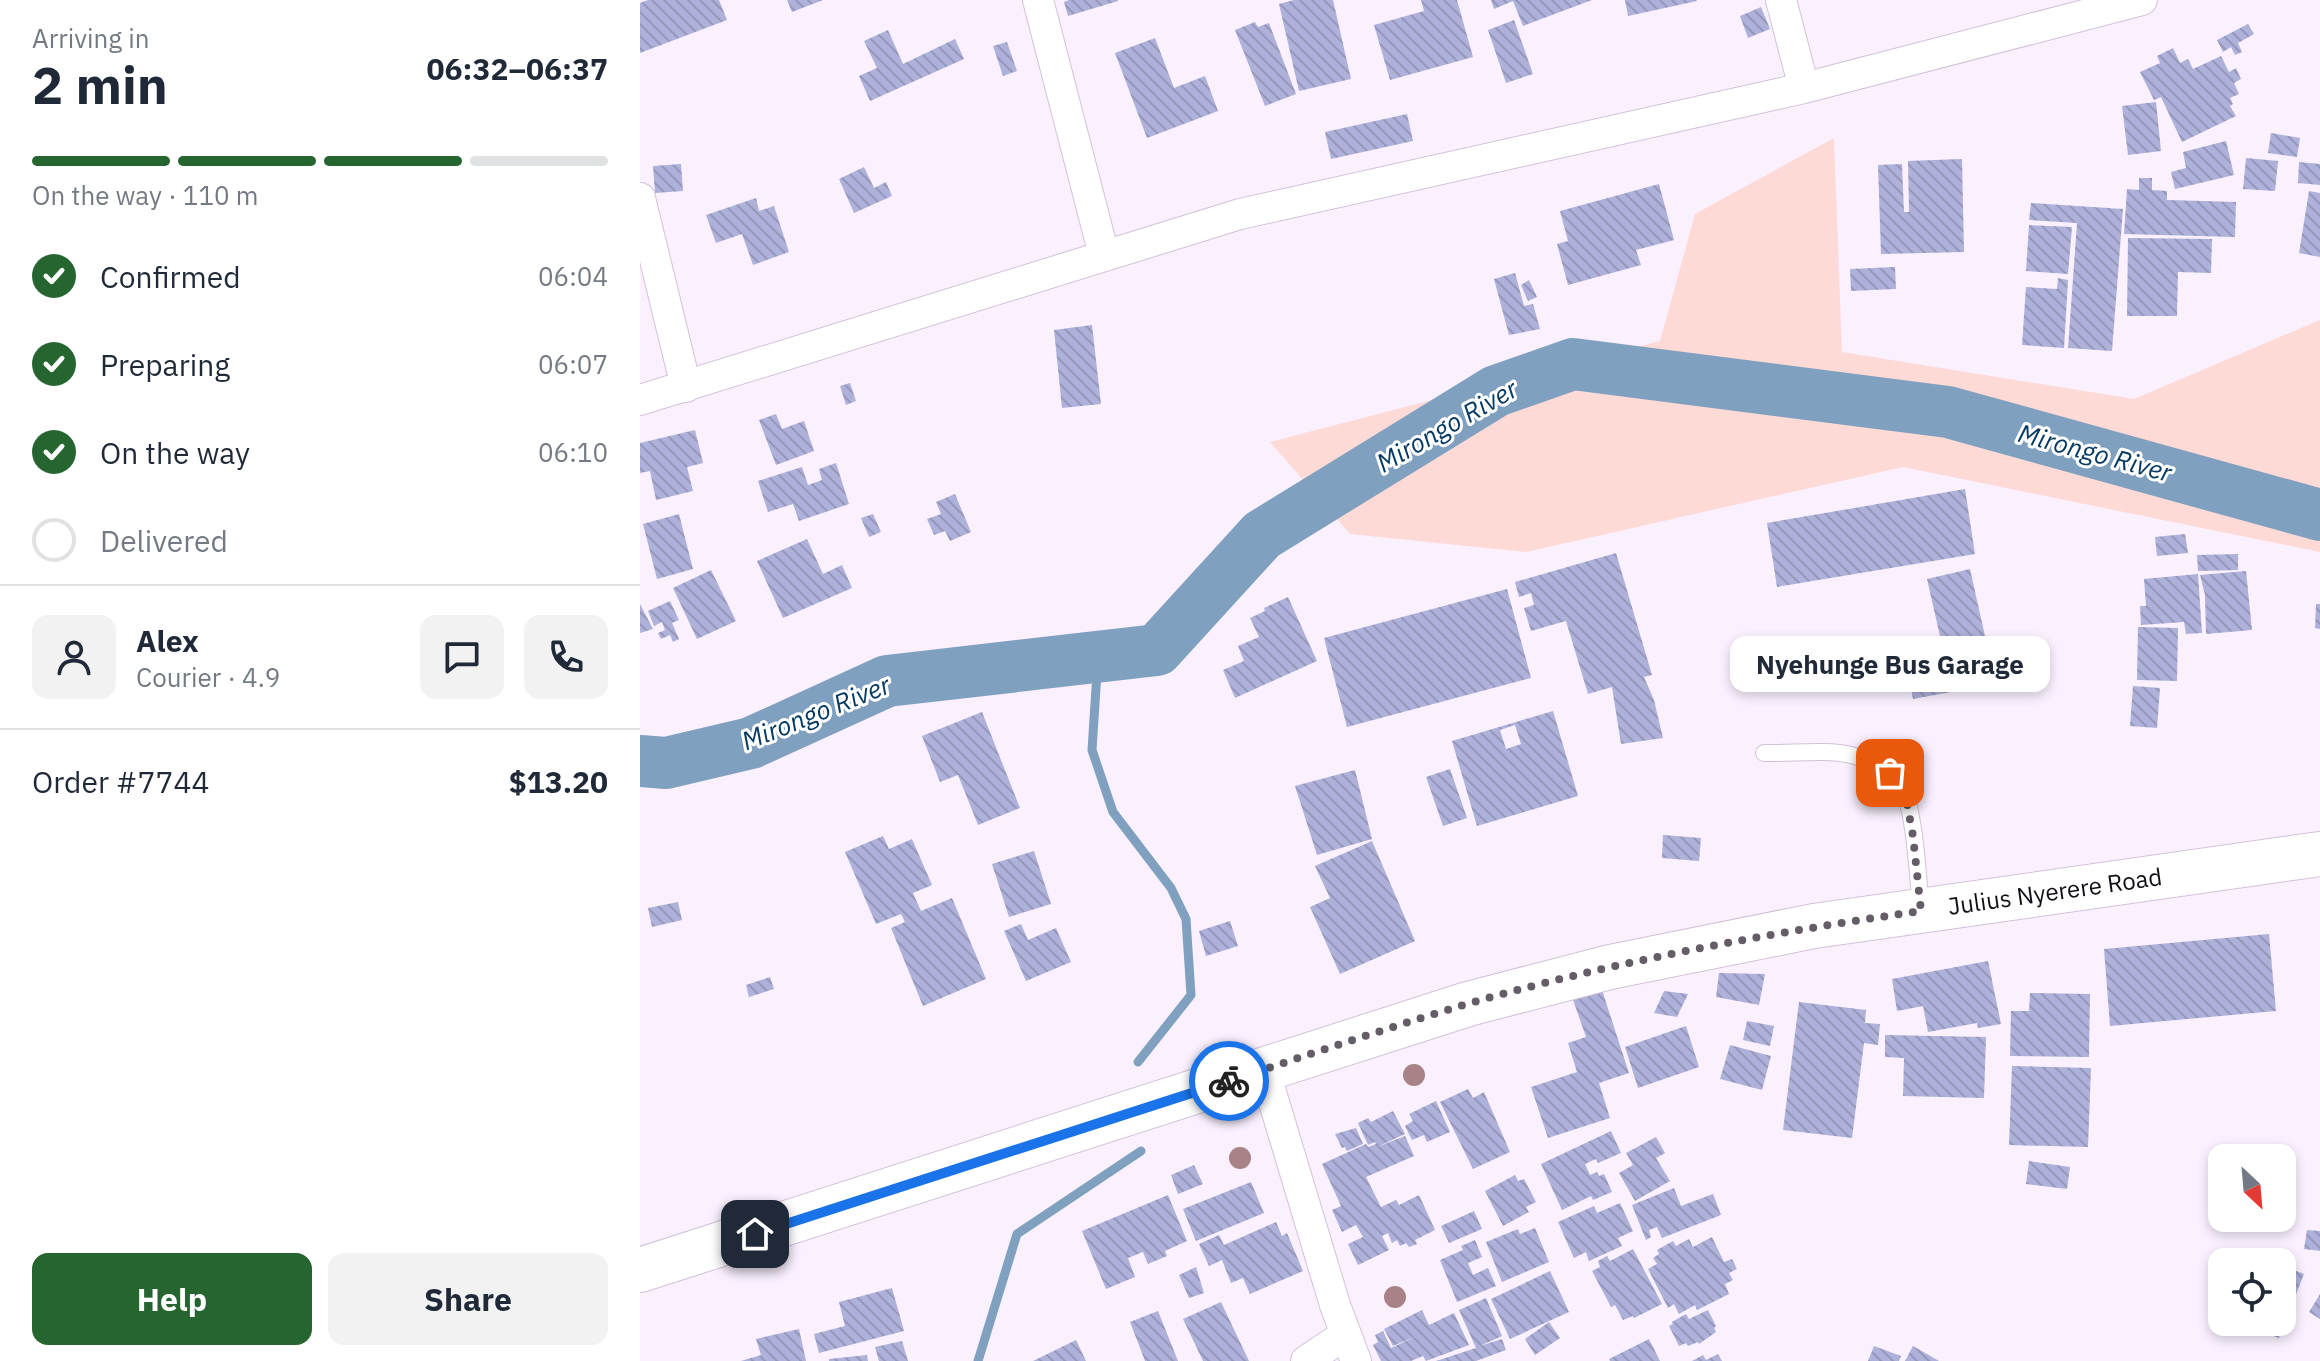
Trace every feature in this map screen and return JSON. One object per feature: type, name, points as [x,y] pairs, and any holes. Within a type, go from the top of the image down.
[{"type":"highway","name":"Julius Nyerere Road","points":[[640,1270],[1468,1004],[1610,967],[1814,926],[2320,854]]},
{"type":"street","points":[[1038,0],[1104,255]]},
{"type":"street","points":[[1781,0],[1804,88]]},
{"type":"street","points":[[640,400],[1240,214],[1804,88],[2142,0]]},
{"type":"street","points":[[640,198],[686,387]]},
{"type":"street","points":[[1264,1069],[1351,1348],[1306,1361]]},
{"type":"lane","points":[[1764,753],[1848,754],[1872,762],[1899,782],[1905,792],[1913,836],[1921,911]]},
{"type":"shaded area","points":[[1834,138],[1842,352],[2134,399],[2320,320],[2320,552],[1903,467],[1526,552],[1350,534],[1270,442],[1660,341],[1695,214]]},
{"type":"building","points":[[648,0],[719,0],[727,20],[640,53],[640,3]]},
{"type":"building","points":[[787,0],[823,0],[792,12]]},
{"type":"building","points":[[1294,0],[1333,0],[1351,79],[1299,91],[1279,4]]},
{"type":"building","points":[[1421,0],[1457,0],[1473,57],[1390,80],[1374,25],[1424,11]]},
{"type":"building","points":[[1491,0],[1592,0],[1523,26],[1513,1],[1494,9]]},
{"type":"building","points":[[1625,0],[1696,0],[1697,1],[1628,16]]},
{"type":"building","points":[[1118,1],[1068,16],[1064,2]]},
{"type":"building","points":[[1761,7],[1770,29],[1748,38],[1740,16]]},
{"type":"building","points":[[1514,20],[1533,74],[1506,83],[1488,30]]},
{"type":"building","points":[[1255,22],[1258,27],[1269,23],[1296,94],[1265,106],[1235,30]]},
{"type":"building","points":[[2248,24],[2254,34],[2238,43],[2242,52],[2235,55],[2231,47],[2223,52],[2217,40]]},
{"type":"building","points":[[888,30],[903,64],[955,39],[964,59],[870,101],[859,76],[877,68],[864,41]]},
{"type":"building","points":[[1155,38],[1174,88],[1205,76],[1218,111],[1147,138],[1115,53]]},
{"type":"building","points":[[1007,42],[1017,71],[1003,76],[993,46]]},
{"type":"building","points":[[2173,48],[2180,63],[2188,59],[2193,69],[2221,56],[2229,72],[2236,68],[2241,79],[2234,83],[2239,94],[2230,98],[2233,104],[2230,106],[2236,116],[2182,142],[2161,97],[2154,100],[2140,72],[2160,63],[2157,56]]},
{"type":"building","points":[[2156,102],[2161,151],[2128,155],[2122,106]]},
{"type":"building","points":[[1407,114],[1413,141],[1331,159],[1325,132]]},
{"type":"building","points":[[2271,133],[2300,138],[2297,157],[2268,153]]},
{"type":"building","points":[[2226,141],[2234,175],[2175,189],[2171,172],[2186,168],[2183,152]]},
{"type":"building","points":[[2246,158],[2278,161],[2275,191],[2243,189]]},
{"type":"building","points":[[1962,159],[1964,252],[1881,254],[1878,165],[1902,164],[1904,212],[1909,212],[1908,161]]},
{"type":"building","points":[[2299,162],[2320,164],[2320,185],[2298,183]]},
{"type":"building","points":[[681,164],[683,191],[655,193],[653,166]]},
{"type":"building","points":[[864,167],[874,188],[886,182],[892,196],[854,213],[839,179]]},
{"type":"building","points":[[2139,178],[2152,178],[2152,190],[2167,191],[2167,200],[2236,202],[2235,237],[2124,234],[2127,189],[2139,190]]},
{"type":"building","points":[[1659,184],[1674,240],[1636,250],[1641,265],[1568,285],[1557,244],[1568,241],[1560,211]]},
{"type":"building","points":[[2309,191],[2320,193],[2320,257],[2299,253]]},
{"type":"building","points":[[756,198],[759,211],[774,206],[789,252],[753,265],[742,234],[716,243],[706,215]]},
{"type":"building","points":[[2031,203],[2123,209],[2112,351],[2068,348],[2077,223],[2029,220]]},
{"type":"building","points":[[2029,225],[2072,227],[2068,274],[2026,271]]},
{"type":"building","points":[[2128,238],[2212,239],[2211,273],[2178,272],[2177,316],[2127,316]]},
{"type":"building","points":[[1895,267],[1896,289],[1851,291],[1850,269]]},
{"type":"building","points":[[1515,273],[1524,306],[1533,304],[1540,329],[1509,335],[1494,279]]},
{"type":"building","points":[[2058,278],[2068,280],[2064,348],[2022,345],[2026,287],[2057,289]]},
{"type":"building","points":[[1529,280],[1537,297],[1528,301],[1521,285]]},
{"type":"building","points":[[1092,325],[1101,404],[1062,408],[1054,330]]},
{"type":"building","points":[[850,383],[856,401],[846,405],[840,386]]},
{"type":"building","points":[[776,414],[782,429],[804,421],[814,451],[776,465],[759,420]]},
{"type":"building","points":[[695,430],[703,463],[687,467],[693,491],[656,500],[650,471],[640,473],[640,443]]},
{"type":"building","points":[[836,463],[849,504],[799,521],[793,504],[768,512],[758,481],[802,467],[808,485],[822,480],[819,469]]},
{"type":"building","points":[[1965,489],[1975,554],[1777,587],[1767,523]]},
{"type":"building","points":[[955,494],[971,532],[950,541],[945,531],[934,535],[927,519],[941,514],[936,502]]},
{"type":"building","points":[[679,514],[693,569],[657,579],[643,524]]},
{"type":"building","points":[[873,514],[881,532],[869,537],[861,518]]},
{"type":"building","points":[[2185,534],[2188,553],[2157,556],[2155,537]]},
{"type":"building","points":[[807,539],[823,574],[842,565],[852,588],[783,618],[757,561]]},
{"type":"building","points":[[1616,553],[1652,675],[1644,677],[1654,700],[1663,738],[1621,744],[1612,687],[1588,694],[1566,621],[1531,631],[1524,608],[1534,605],[1531,593],[1519,597],[1515,582]]},
{"type":"building","points":[[2238,554],[2238,570],[2198,571],[2197,555]]},
{"type":"building","points":[[1970,569],[1985,636],[1942,645],[1927,579]]},
{"type":"building","points":[[711,570],[736,621],[697,639],[673,588]]},
{"type":"building","points":[[2246,571],[2252,630],[2206,634],[2205,595],[2200,575]]},
{"type":"building","points":[[2198,574],[2202,633],[2186,634],[2184,622],[2141,625],[2140,606],[2146,606],[2144,579]]},
{"type":"building","points":[[1507,589],[1531,678],[1347,727],[1324,638]]},
{"type":"building","points":[[1288,597],[1317,661],[1235,698],[1223,670],[1244,661],[1238,646],[1259,637],[1250,618]]},
{"type":"building","points":[[670,601],[679,620],[672,623],[679,639],[673,642],[670,635],[661,639],[658,633],[665,630],[662,622],[654,626],[648,611]]},
{"type":"building","points":[[640,604],[653,629],[640,633]]},
{"type":"building","points":[[2316,604],[2320,604],[2320,629],[2315,628]]},
{"type":"building","points":[[2138,627],[2178,628],[2177,681],[2137,680]]},
{"type":"building","points":[[1945,662],[1951,692],[1913,699],[1907,668]]},
{"type":"building","points":[[2133,686],[2160,688],[2157,728],[2130,726]]},
{"type":"building","points":[[1553,711],[1578,796],[1477,826],[1452,741]],"holes":[[[1515,725],[1521,744],[1506,749],[1500,730]]]},
{"type":"building","points":[[982,712],[1020,808],[978,825],[958,775],[940,782],[922,736]]},
{"type":"building","points":[[1450,769],[1467,818],[1443,826],[1426,777]]},
{"type":"building","points":[[1355,770],[1372,839],[1317,855],[1295,786]]},
{"type":"building","points":[[1663,835],[1701,838],[1699,861],[1662,858]]},
{"type":"building","points":[[883,836],[889,849],[912,839],[932,885],[913,893],[921,911],[952,898],[986,979],[923,1006],[891,928],[905,922],[901,914],[876,924],[845,852]]},
{"type":"building","points":[[1372,841],[1415,941],[1340,974],[1310,907],[1330,898],[1315,866]]},
{"type":"building","points":[[1034,851],[1051,904],[1009,917],[992,864]]},
{"type":"building","points":[[678,902],[682,920],[652,927],[648,908]]},
{"type":"building","points":[[1230,921],[1238,946],[1206,956],[1199,931]]},
{"type":"building","points":[[1021,924],[1028,940],[1056,928],[1071,962],[1026,981],[1004,931]]},
{"type":"building","points":[[2269,934],[2276,1011],[2110,1026],[2104,949]]},
{"type":"building","points":[[1988,961],[2001,1024],[1978,1028],[1977,1023],[1928,1032],[1923,1006],[1897,1011],[1892,979]]},
{"type":"building","points":[[1719,973],[1765,974],[1759,1005],[1716,997]]},
{"type":"building","points":[[770,977],[774,989],[749,997],[746,985]]},
{"type":"building","points":[[1600,984],[1629,1073],[1599,1083],[1610,1118],[1548,1138],[1531,1087],[1577,1072],[1568,1043],[1586,1037],[1571,994]]},
{"type":"building","points":[[1664,991],[1688,994],[1677,1017],[1654,1013]]},
{"type":"building","points":[[2030,993],[2090,994],[2089,1057],[2010,1056],[2011,1011],[2029,1011]]},
{"type":"building","points":[[1799,1002],[1866,1010],[1865,1023],[1880,1024],[1878,1045],[1864,1043],[1852,1138],[1783,1130]]},
{"type":"building","points":[[1747,1021],[1774,1026],[1770,1046],[1743,1040]]},
{"type":"building","points":[[1686,1026],[1699,1067],[1638,1088],[1625,1047]]},
{"type":"building","points":[[1885,1035],[1986,1037],[1984,1098],[1903,1096],[1904,1058],[1885,1057]]},
{"type":"building","points":[[1730,1045],[1771,1056],[1762,1090],[1720,1079]]},
{"type":"building","points":[[2012,1066],[2091,1068],[2088,1147],[2009,1145]]},
{"type":"building","points":[[1468,1089],[1473,1098],[1484,1092],[1510,1152],[1473,1169],[1440,1102]]},
{"type":"building","points":[[1436,1101],[1450,1132],[1427,1142],[1424,1135],[1412,1140],[1405,1126],[1413,1121],[1409,1114]]},
{"type":"building","points":[[1393,1111],[1405,1134],[1377,1147],[1405,1136],[1414,1156],[1366,1177],[1381,1207],[1396,1200],[1399,1205],[1419,1195],[1435,1230],[1415,1240],[1417,1244],[1409,1247],[1406,1243],[1400,1246],[1397,1240],[1392,1243],[1388,1233],[1382,1236],[1389,1250],[1358,1265],[1348,1244],[1363,1237],[1356,1225],[1342,1232],[1332,1210],[1341,1206],[1322,1164],[1366,1144],[1368,1147],[1376,1144],[1368,1145],[1358,1123],[1368,1118],[1371,1122]]},
{"type":"building","points":[[1356,1128],[1363,1144],[1347,1151],[1335,1134]]},
{"type":"building","points":[[1611,1131],[1621,1153],[1598,1163],[1596,1159],[1585,1164],[1590,1175],[1597,1172],[1599,1176],[1604,1174],[1612,1192],[1593,1200],[1591,1196],[1562,1210],[1541,1164]]},
{"type":"building","points":[[1656,1137],[1665,1153],[1656,1158],[1670,1181],[1635,1201],[1619,1173],[1633,1165],[1626,1153]]},
{"type":"building","points":[[2029,1161],[2070,1167],[2067,1189],[2026,1184]]},
{"type":"building","points":[[1194,1165],[1203,1184],[1178,1194],[1171,1175]]},
{"type":"building","points":[[1515,1175],[1518,1181],[1524,1179],[1536,1202],[1526,1207],[1529,1212],[1503,1226],[1485,1191]]},
{"type":"building","points":[[1251,1182],[1264,1213],[1196,1241],[1183,1209]]},
{"type":"building","points":[[1674,1188],[1681,1206],[1713,1194],[1721,1215],[1662,1238],[1657,1227],[1649,1230],[1651,1237],[1646,1240],[1632,1205]]},
{"type":"building","points":[[1168,1195],[1187,1241],[1165,1251],[1167,1256],[1148,1264],[1143,1252],[1128,1258],[1135,1277],[1106,1289],[1082,1231]]},
{"type":"building","points":[[1620,1203],[1633,1231],[1618,1238],[1622,1246],[1589,1261],[1586,1252],[1574,1258],[1558,1222],[1594,1206],[1597,1213]]},
{"type":"building","points":[[1474,1211],[1482,1229],[1449,1243],[1441,1226]]},
{"type":"building","points":[[1276,1222],[1282,1236],[1287,1233],[1303,1271],[1250,1294],[1243,1278],[1231,1283],[1222,1260],[1209,1266],[1199,1244],[1219,1235],[1224,1245]]},
{"type":"building","points":[[1535,1228],[1549,1262],[1502,1282],[1486,1242],[1518,1229],[1520,1234]]},
{"type":"building","points":[[2307,1230],[2320,1231],[2320,1251],[2304,1249]]},
{"type":"building","points":[[1712,1237],[1724,1262],[1732,1259],[1737,1269],[1729,1273],[1733,1280],[1725,1284],[1729,1294],[1697,1310],[1695,1305],[1679,1314],[1674,1304],[1668,1308],[1648,1269],[1657,1264],[1653,1258],[1659,1254],[1657,1250],[1673,1241],[1676,1246],[1689,1239],[1693,1247]]},
{"type":"building","points":[[1475,1240],[1482,1257],[1468,1263],[1473,1275],[1488,1268],[1496,1286],[1457,1302],[1440,1260],[1463,1250],[1461,1246]]},
{"type":"building","points":[[1633,1249],[1662,1304],[1623,1320],[1615,1305],[1611,1307],[1592,1271],[1600,1267],[1598,1261],[1607,1256],[1610,1261]]},
{"type":"building","points":[[1196,1267],[1204,1293],[1189,1298],[1179,1275]]},
{"type":"building","points":[[1550,1271],[1569,1312],[1510,1339],[1491,1299]]},
{"type":"building","points":[[2296,1271],[2304,1274],[2296,1294]]},
{"type":"building","points":[[892,1288],[904,1331],[819,1353],[814,1334],[845,1326],[839,1302]]},
{"type":"building","points":[[2320,1294],[2320,1319],[2309,1312]]},
{"type":"building","points":[[1486,1298],[1502,1336],[1480,1346],[1502,1339],[1506,1350],[1476,1361],[1436,1361],[1476,1348],[1459,1310]]},
{"type":"building","points":[[1221,1302],[1249,1361],[1203,1361],[1183,1319]]},
{"type":"building","points":[[1422,1310],[1429,1325],[1454,1313],[1469,1345],[1426,1361],[1423,1356],[1411,1361],[1381,1361],[1373,1345],[1378,1342],[1375,1335],[1383,1331],[1391,1348],[1417,1336],[1393,1346],[1384,1329]]},
{"type":"building","points":[[1708,1310],[1716,1332],[1699,1344],[1679,1346],[1669,1326],[1672,1322],[1686,1314],[1689,1319]]},
{"type":"building","points":[[1158,1311],[1178,1361],[1145,1361],[1130,1322]]},
{"type":"building","points":[[1549,1322],[1560,1338],[1535,1355],[1525,1339]]},
{"type":"building","points":[[799,1329],[806,1361],[741,1361],[761,1355],[756,1339]]},
{"type":"building","points":[[1649,1339],[1660,1361],[1610,1361],[1609,1359]]},
{"type":"building","points":[[1076,1340],[1086,1361],[1033,1361]]},
{"type":"building","points":[[902,1341],[908,1361],[879,1361],[875,1347]]},
{"type":"building","points":[[1874,1346],[1901,1356],[1899,1361],[1868,1361]]},
{"type":"building","points":[[1913,1346],[1939,1361],[1905,1361]]},
{"type":"building","points":[[1718,1354],[1722,1361],[1692,1361],[1703,1355],[1706,1360]]},
{"type":"building","points":[[867,1355],[868,1361],[829,1361],[829,1359]]},
{"type":"waterway","name":"Mirongo River","points":[[640,761],[666,763],[751,743],[887,681],[1157,650],[1262,535],[1496,391],[1573,364],[1948,412],[2320,515]]},
{"type":"waterway","points":[[1098,657],[1092,750],[1113,812],[1171,888],[1186,919],[1191,995],[1138,1062]]},
{"type":"waterway","points":[[978,1361],[1017,1234],[1141,1151]]},
{"type":"way so far","points":[[1229,1081],[1468,1004],[1610,967],[1814,926],[1921,911],[1905,792],[1890,773]]},
{"type":"place","name":"Nyehunge Bus Garage","points":[[1890,773]]},
{"type":"route","points":[[755,1234],[1229,1081]]}]
